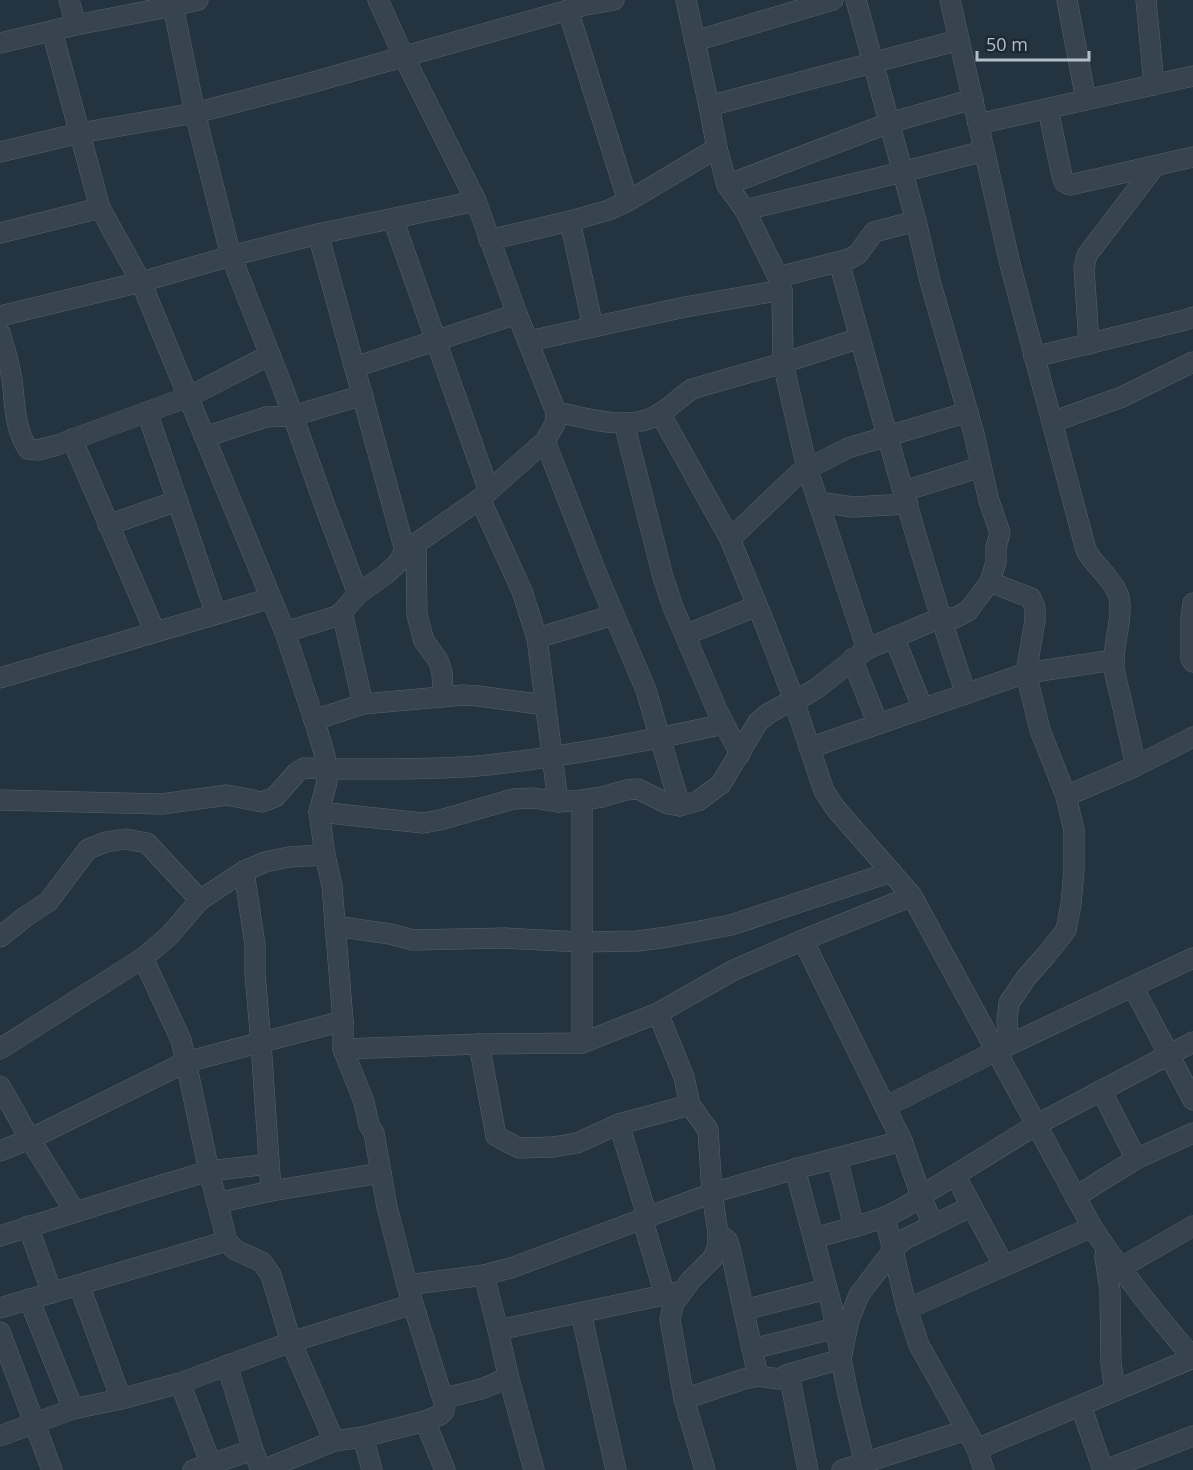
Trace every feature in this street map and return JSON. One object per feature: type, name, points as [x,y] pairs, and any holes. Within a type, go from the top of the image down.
[{"type":"street","points":[[69,0],[76,25]]},
{"type":"street","points":[[0,43],[198,0]]},
{"type":"street","points":[[285,632],[337,616],[358,594],[398,563],[410,547],[485,495],[545,441],[555,424],[556,412],[476,201],[378,0]]},
{"type":"street","points":[[0,152],[80,133],[195,113],[404,57],[580,5],[614,0]]},
{"type":"street","points":[[686,0],[727,185],[745,210],[780,283],[783,363],[807,468],[878,724]]},
{"type":"street","points":[[695,41],[833,0]]},
{"type":"street","points":[[319,812],[423,823],[513,799],[533,798],[558,802],[602,797],[638,789],[668,804],[680,806],[698,801],[721,784],[758,722],[769,713],[817,688],[860,654],[940,618],[955,618],[968,611],[990,582],[996,562],[996,547],[1000,533],[989,501],[968,412],[930,281],[856,0]]},
{"type":"street","points":[[950,0],[1010,264],[1086,550],[1118,593],[1120,611],[1114,648],[1114,667],[1136,766]]},
{"type":"street","points":[[1067,0],[1086,100]]},
{"type":"street","points":[[1146,0],[1154,85]]},
{"type":"street","points":[[580,5],[628,201]]},
{"type":"street","points":[[173,6],[195,113],[231,256],[358,594]]},
{"type":"street","points":[[51,31],[100,208],[141,282],[205,437],[285,632],[325,756],[327,782],[319,812],[332,886],[343,1021],[343,1049],[364,1102],[369,1125],[374,1133],[387,1207],[407,1285],[445,1406],[440,1415],[425,1421],[363,1437],[334,1441],[262,1470],[253,1450],[227,1365]]},
{"type":"street","points":[[709,106],[959,40]]},
{"type":"street","points":[[978,124],[1193,76]]},
{"type":"street","points":[[727,185],[889,123],[973,99]]},
{"type":"street","points":[[1048,109],[1062,176],[1064,182],[1070,185],[1193,157]]},
{"type":"street","points":[[489,240],[609,210],[717,148]]},
{"type":"street","points":[[745,210],[984,151]]},
{"type":"street","points":[[1089,344],[1084,268],[1087,255],[1155,166]]},
{"type":"street","points":[[0,316],[141,282],[318,234],[476,201]]},
{"type":"street","points":[[0,233],[100,208]]},
{"type":"street","points":[[393,219],[485,495],[522,591],[537,638],[558,802]]},
{"type":"street","points":[[570,221],[593,327]]},
{"type":"street","points":[[529,341],[685,307],[780,283],[858,254],[874,232],[916,221]]},
{"type":"street","points":[[318,234],[363,395],[410,547],[417,615],[424,641],[438,660],[442,672],[443,697]]},
{"type":"street","points":[[839,262],[940,618],[966,694]]},
{"type":"street","points":[[355,367],[517,314]]},
{"type":"street","points":[[1035,357],[1185,320],[1193,316]]},
{"type":"street","points":[[0,333],[6,379],[8,427],[21,439],[27,449],[38,450],[188,398],[270,355]]},
{"type":"street","points":[[556,412],[607,422],[645,421],[660,413],[692,389],[860,338]]},
{"type":"street","points":[[1052,422],[1122,396],[1193,362]]},
{"type":"street","points":[[205,437],[266,417],[293,416],[363,395]]},
{"type":"street","points":[[147,412],[216,614]]},
{"type":"street","points":[[730,539],[807,468],[848,448],[968,412]]},
{"type":"street","points":[[660,413],[730,539],[774,649],[824,791],[912,896],[1002,1048],[1036,1125],[1092,1227],[1153,1312],[1193,1358],[977,1449]]},
{"type":"street","points":[[624,423],[663,577],[673,607],[717,710],[740,754]]},
{"type":"street","points":[[72,439],[155,632]]},
{"type":"street","points":[[545,441],[598,577],[646,690],[680,806]]},
{"type":"street","points":[[818,502],[853,507],[906,497],[981,467]]},
{"type":"street","points":[[108,525],[177,501]]},
{"type":"street","points":[[990,582],[1031,598],[1035,608],[1026,673],[1040,730],[1066,796],[1074,830],[1074,870],[1066,930],[1026,978],[1009,1003],[1002,1048]]},
{"type":"street","points":[[0,678],[271,598]]},
{"type":"street","points":[[1193,603],[1191,659],[1193,662]]},
{"type":"street","points":[[685,635],[757,606]]},
{"type":"street","points":[[342,612],[363,704]]},
{"type":"street","points":[[537,638],[614,615]]},
{"type":"street","points":[[894,637],[923,709]]},
{"type":"street","points":[[809,748],[1026,673],[1114,660]]},
{"type":"street","points":[[314,720],[363,704],[463,695],[545,705]]},
{"type":"street","points":[[0,800],[162,804],[227,795],[262,802],[275,797],[297,772],[304,768],[326,770],[476,766],[660,738],[724,724]]},
{"type":"street","points":[[1066,796],[1136,766],[1193,737]]},
{"type":"street","points":[[582,800],[582,1043]]},
{"type":"street","points":[[0,936],[48,902],[88,849],[106,842],[125,839],[147,843],[200,900]]},
{"type":"street","points":[[0,1049],[143,958],[169,936],[200,900],[244,870],[265,862],[289,857],[325,855]]},
{"type":"street","points":[[244,870],[255,945],[255,974],[271,1191]]},
{"type":"street","points":[[335,927],[390,934],[413,940],[505,938],[582,942],[638,941],[731,926],[891,872]]},
{"type":"street","points":[[343,1049],[582,1043],[658,1013],[734,970],[912,896]]},
{"type":"street","points":[[803,940],[903,1141],[933,1225]]},
{"type":"street","points":[[143,958],[181,1040],[209,1171],[227,1240],[235,1250],[262,1262],[271,1275],[291,1342],[334,1441]]},
{"type":"street","points":[[885,1107],[1002,1048],[1193,958]]},
{"type":"street","points":[[1133,987],[1193,1100]]},
{"type":"street","points":[[498,1330],[674,1293],[713,1258],[718,1246],[718,1233],[712,1193],[708,1130],[690,1105],[684,1077],[658,1013]]},
{"type":"street","points":[[0,1151],[30,1140],[186,1062],[343,1021]]},
{"type":"street","points":[[814,1238],[885,1218],[907,1207],[1036,1125],[1193,1042]]},
{"type":"street","points":[[479,1044],[496,1136],[519,1148],[553,1147],[577,1143],[619,1124],[690,1105]]},
{"type":"street","points":[[0,1086],[30,1140],[75,1212]]},
{"type":"street","points":[[1101,1090],[1136,1159]]},
{"type":"street","points":[[619,1124],[645,1217],[674,1293],[670,1319],[684,1399],[705,1470]]},
{"type":"street","points":[[1075,1197],[1136,1159],[1193,1133]]},
{"type":"street","points":[[407,1285],[484,1275],[511,1268],[712,1193],[903,1141]]},
{"type":"street","points":[[837,1158],[854,1227]]},
{"type":"street","points":[[0,1236],[209,1171],[269,1164]]},
{"type":"street","points":[[795,1169],[827,1289],[865,1464]]},
{"type":"street","points":[[217,1203],[271,1191],[381,1173]]},
{"type":"street","points":[[955,1175],[1004,1266]]},
{"type":"street","points":[[841,1359],[849,1320],[859,1295],[893,1250],[903,1240],[972,1206]]},
{"type":"street","points":[[885,1218],[907,1309],[919,1344],[977,1449],[984,1470]]},
{"type":"street","points":[[28,1226],[52,1293]]},
{"type":"street","points":[[1120,1268],[1193,1226]]},
{"type":"street","points":[[907,1309],[1092,1227]]},
{"type":"street","points":[[718,1233],[727,1240],[730,1248],[758,1376]]},
{"type":"street","points":[[0,1308],[227,1240]]},
{"type":"street","points":[[1106,1248],[1105,1257],[1110,1291],[1111,1363],[1115,1390]]},
{"type":"street","points":[[484,1275],[534,1470]]},
{"type":"street","points":[[79,1285],[121,1399]]},
{"type":"street","points":[[744,1310],[827,1289]]},
{"type":"street","points":[[29,1299],[73,1409]]},
{"type":"street","points":[[0,1436],[73,1409],[180,1383],[291,1342],[413,1304]]},
{"type":"street","points":[[581,1313],[616,1470]]},
{"type":"street","points":[[752,1350],[836,1328]]},
{"type":"street","points":[[0,1332],[52,1470]]},
{"type":"street","points":[[684,1399],[744,1379],[758,1376],[779,1379],[841,1359]]},
{"type":"street","points":[[789,1374],[808,1470]]},
{"type":"street","points":[[444,1398],[494,1385],[508,1375]]},
{"type":"street","points":[[180,1383],[202,1467],[253,1450]]},
{"type":"street","points":[[1081,1406],[1104,1470],[1193,1436]]},
{"type":"street","points":[[425,1421],[445,1470]]},
{"type":"street","points":[[842,1470],[865,1464],[896,1462],[966,1430]]},
{"type":"street","points":[[363,1437],[372,1470]]}]
